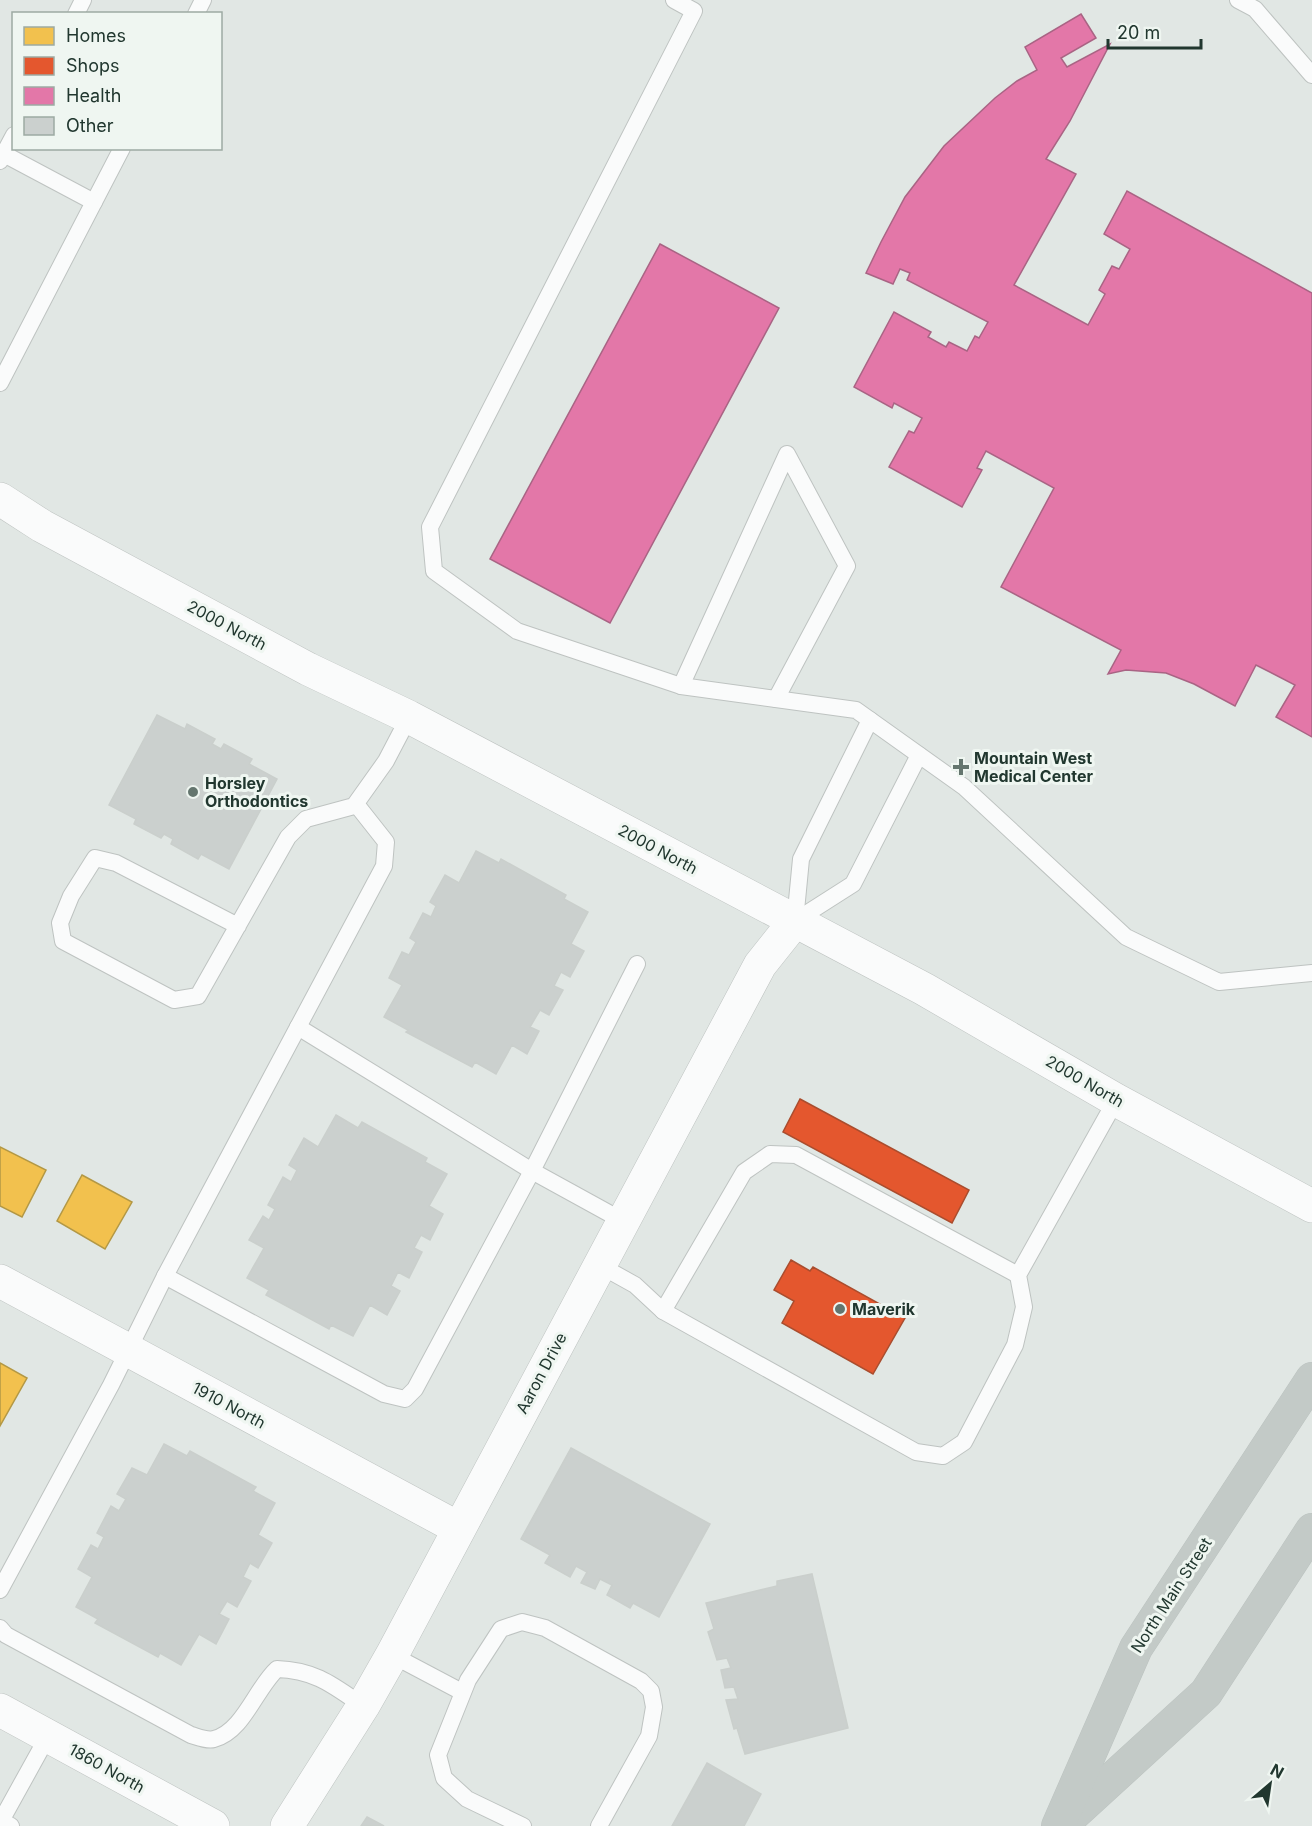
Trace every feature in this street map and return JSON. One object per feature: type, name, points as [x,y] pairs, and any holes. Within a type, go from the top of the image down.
[{"type":"highway","name":"North Main Street","points":[[1059,1826],[1136,1648],[1312,1379]]},
{"type":"highway","name":"North Main Street","points":[[1059,1826],[1206,1693],[1312,1530]]},
{"type":"street","name":"2000 North","points":[[0,499],[42,526],[308,669],[410,717],[933,994],[1116,1100],[1312,1206]]},
{"type":"street","name":"Aaron Drive","points":[[287,1826],[363,1706],[392,1655],[760,965],[795,921]]},
{"type":"street","name":"1910 North","points":[[0,1281],[458,1528]]},
{"type":"street","name":"1860 North","points":[[0,1710],[213,1826]]},
{"type":"lane","points":[[674,0],[698,5],[430,527],[434,572],[518,631],[681,686],[856,710],[964,787],[1126,937],[1219,982],[1312,973]]},
{"type":"lane","points":[[1238,0],[1255,9],[1312,75]]},
{"type":"lane","points":[[12,138],[1,156],[94,202]]},
{"type":"lane","points":[[0,383],[122,150]]},
{"type":"lane","points":[[681,686],[787,454],[847,566],[776,699]]},
{"type":"lane","points":[[238,926],[116,863],[95,858],[71,896],[60,923],[63,941],[174,1000],[198,996],[238,926],[288,837],[306,819],[354,806],[386,761],[410,717]]},
{"type":"lane","points":[[795,921],[801,859],[870,720]]},
{"type":"lane","points":[[795,921],[853,884],[919,755]]},
{"type":"lane","points":[[0,1590],[384,866],[386,842],[356,804]]},
{"type":"lane","points":[[165,1276],[384,1394],[405,1399],[415,1389],[532,1172],[637,964]]},
{"type":"lane","points":[[298,1027],[532,1172],[623,1221]]},
{"type":"lane","points":[[599,1265],[636,1285],[663,1311],[916,1452],[943,1456],[964,1442],[1015,1345],[1024,1307],[1017,1275],[1116,1100]]},
{"type":"lane","points":[[663,1311],[744,1172],[770,1155],[796,1155],[1017,1275]]},
{"type":"lane","points":[[523,1826],[467,1799],[444,1778],[438,1755],[468,1680],[501,1629],[522,1622],[545,1628],[641,1681],[651,1691],[654,1707],[649,1736],[599,1826]]},
{"type":"lane","points":[[0,1628],[6,1635],[191,1735],[212,1740],[230,1733],[268,1678],[277,1669],[293,1670],[324,1679],[363,1706]]},
{"type":"lane","points":[[392,1655],[462,1692]]},
{"type":"lane","points":[[11,1826],[2,1821],[48,1736]]},
{"type":"building: Homes","points":[[0,1147],[46,1170],[22,1217],[0,1206]]},
{"type":"building: Homes","points":[[82,1175],[132,1202],[105,1249],[57,1221]]},
{"type":"building: Homes","points":[[0,1363],[27,1378],[0,1426]]},
{"type":"building: Shops","points":[[800,1099],[969,1190],[952,1223],[783,1132]]},
{"type":"building: Shops","name":"Maverik","points":[[791,1260],[810,1271],[813,1267],[905,1318],[873,1374],[782,1323],[794,1301],[774,1290]]},
{"type":"building: Health","points":[[1081,14],[1096,38],[1061,58],[1067,67],[1110,44],[1070,121],[1046,159],[1076,174],[1014,285],[1088,325],[1105,294],[1099,290],[1112,266],[1119,269],[1130,249],[1104,234],[1127,191],[1312,293],[1312,737],[1276,717],[1295,685],[1256,665],[1235,706],[1194,684],[1166,673],[1126,670],[1108,674],[1121,650],[1001,587],[1054,488],[986,451],[977,468],[982,470],[962,507],[889,467],[909,431],[914,433],[922,418],[894,403],[892,408],[854,387],[894,312],[931,332],[928,337],[946,347],[949,342],[967,351],[975,336],[979,338],[988,322],[907,280],[910,273],[900,269],[893,284],[866,273],[905,197],[944,146],[995,98],[1017,81],[1037,70],[1025,47]]},
{"type":"building: Health","points":[[660,244],[779,308],[610,623],[490,559]]},
{"type":"building: Other","name":"Horsley Orthodontics","points":[[157,715],[185,729],[187,724],[215,739],[212,744],[221,749],[224,744],[252,759],[249,764],[277,779],[229,869],[201,854],[198,859],[171,844],[173,839],[164,834],[161,838],[134,824],[136,819],[109,805]]},
{"type":"building: Other","points":[[476,851],[499,863],[501,859],[566,895],[564,899],[588,912],[571,944],[584,951],[570,977],[561,972],[554,986],[563,990],[549,1015],[540,1010],[530,1027],[539,1031],[527,1054],[512,1045],[496,1074],[475,1062],[472,1067],[406,1032],[408,1030],[384,1017],[402,985],[389,978],[402,952],[409,955],[416,942],[410,938],[423,913],[431,917],[436,906],[430,902],[445,875],[459,883]]},
{"type":"building: Other","points":[[336,1115],[358,1128],[362,1122],[427,1158],[425,1162],[447,1174],[429,1206],[443,1214],[430,1240],[421,1235],[414,1248],[422,1252],[409,1278],[398,1272],[391,1286],[400,1291],[387,1315],[370,1305],[353,1336],[331,1325],[329,1329],[266,1295],[269,1290],[247,1278],[264,1248],[249,1240],[263,1216],[269,1220],[275,1209],[268,1205],[283,1177],[291,1182],[297,1170],[289,1165],[304,1138],[318,1147]]},
{"type":"building: Other","points":[[164,1444],[187,1456],[190,1451],[256,1487],[253,1491],[275,1503],[258,1535],[272,1543],[258,1568],[250,1563],[243,1577],[251,1581],[237,1607],[227,1601],[219,1614],[229,1619],[216,1644],[199,1634],[181,1665],[160,1653],[158,1657],[95,1623],[98,1619],[76,1607],[92,1577],[78,1569],[91,1545],[98,1549],[104,1537],[97,1533],[111,1506],[119,1511],[126,1499],[117,1494],[132,1468],[147,1475]]},
{"type":"building: Other","points":[[571,1448],[710,1524],[659,1617],[633,1603],[630,1608],[607,1595],[612,1585],[600,1579],[595,1589],[581,1583],[587,1572],[576,1566],[570,1577],[545,1563],[550,1555],[521,1539]]},
{"type":"building: Other","points":[[812,1574],[848,1728],[745,1754],[737,1728],[734,1729],[726,1700],[738,1699],[734,1687],[725,1688],[721,1670],[731,1668],[727,1658],[717,1660],[708,1632],[714,1629],[706,1603],[777,1586],[777,1581]]},
{"type":"building: Other","points":[[707,1763],[761,1794],[744,1826],[672,1826]]},
{"type":"building: Other","points":[[367,1817],[384,1826],[361,1826]]},
{"type":"place","name":"Mountain West Medical Center","points":[[961,767]]},
{"type":"place","name":"Horsley Orthodontics","points":[[193,792]]},
{"type":"place","name":"Maverik","points":[[840,1309]]}]
